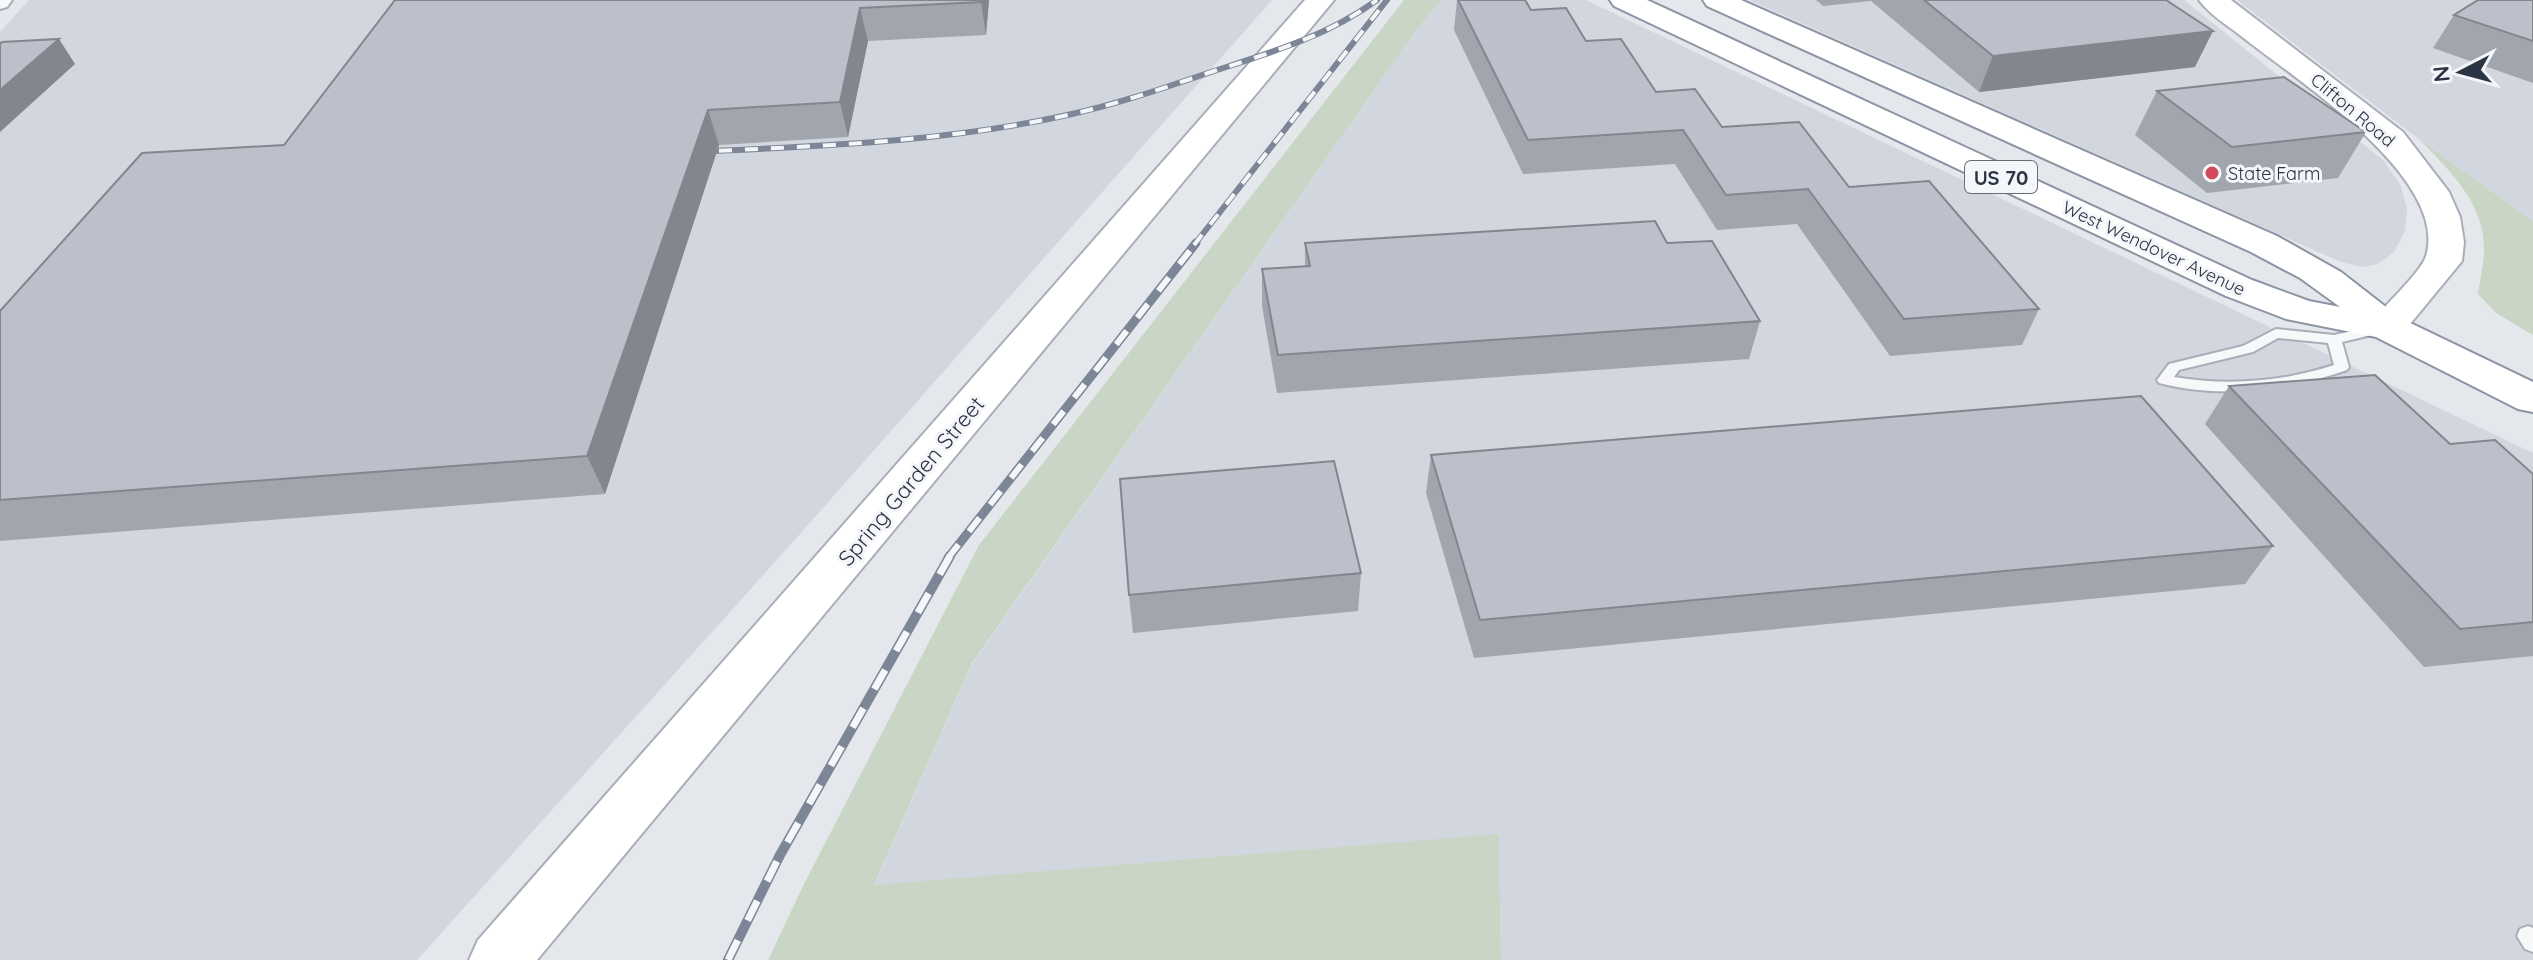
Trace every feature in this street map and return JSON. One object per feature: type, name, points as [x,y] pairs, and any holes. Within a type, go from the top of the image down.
[{"type":"main road","name":"Spring Garden Street","points":[[499,960],[1320,0]]},
{"type":"main road","name":"West Wendover Avenue","points":[[1624,0],[2239,288],[2300,311],[2387,327],[2533,399]]},
{"type":"main road","name":"West Wendover Avenue","points":[[1717,0],[2264,244],[2313,268],[2356,299],[2387,327]]},
{"type":"main road","name":"Clifton Road","points":[[2213,0],[2382,131],[2412,162],[2432,192],[2442,217],[2446,242],[2444,261],[2387,327]]},
{"type":"lane","points":[[2334,339],[2342,367],[2314,378],[2199,387],[2164,380],[2174,367],[2248,349],[2276,333],[2334,339],[2387,327]]},
{"type":"shaded area","points":[[29,0],[1272,0],[792,543],[417,960],[0,960],[0,32]]},
{"type":"shaded area","points":[[1442,0],[1586,0],[2533,453],[2533,960],[1501,960],[1499,835],[874,886],[972,664],[1417,29]]},
{"type":"shaded area","points":[[1749,0],[2184,0],[2383,160],[2401,186],[2407,209],[2405,231],[2394,252],[2378,264],[2363,267],[2341,262]]},
{"type":"shaded area","points":[[2237,0],[2533,0],[2533,221],[2420,140]]},
{"type":"green space","points":[[1404,0],[1442,0],[1417,29],[972,663],[874,885],[1499,834],[1501,960],[768,960],[979,545]]},
{"type":"green space","points":[[2420,140],[2533,221],[2533,335],[2496,313],[2478,294],[2484,250],[2479,218],[2464,189]]},
{"type":"building","points":[[395,0],[981,2],[860,8],[840,102],[708,110],[587,456],[0,500],[0,311],[142,153],[284,145]]},
{"type":"building","points":[[1458,0],[1525,0],[1531,10],[1566,8],[1586,41],[1621,39],[1656,92],[1695,89],[1722,127],[1799,122],[1849,187],[1929,181],[2039,309],[1904,319],[1808,189],[1726,195],[1683,130],[1528,140]]},
{"type":"building","points":[[1924,0],[2166,0],[2213,31],[1993,56]]},
{"type":"building","points":[[2478,0],[2533,0],[2533,41],[2454,15]]},
{"type":"building","points":[[59,39],[0,90],[2,42]]},
{"type":"building","points":[[2284,77],[2366,132],[2232,147],[2157,91]]},
{"type":"building","points":[[1655,221],[1667,243],[1712,241],[1760,321],[1278,355],[1262,269],[1310,266],[1305,243]]},
{"type":"building","points":[[2375,375],[2450,444],[2495,440],[2533,474],[2533,622],[2460,629],[2229,386]]},
{"type":"building","points":[[2141,396],[2273,546],[1480,620],[1431,455]]},
{"type":"building","points":[[1334,461],[1361,573],[1129,595],[1120,479]]},
{"type":"railway","points":[[693,152],[931,137],[1072,114],[1145,94],[1280,49],[1340,23],[1377,0]]},
{"type":"railway","points":[[1194,245],[1387,0]]},
{"type":"railway","points":[[948,558],[1196,243]]},
{"type":"railway","points":[[728,960],[780,855],[950,556]]},
{"type":"place","name":"State Farm","points":[[2212,173]]}]
